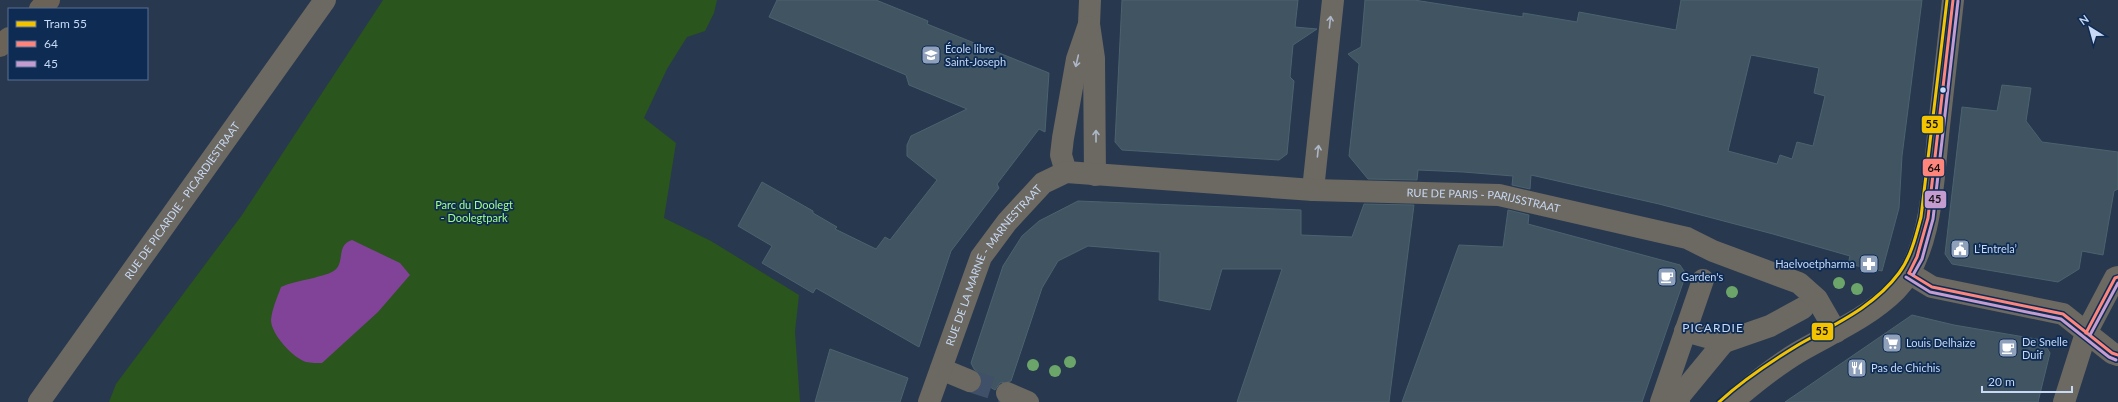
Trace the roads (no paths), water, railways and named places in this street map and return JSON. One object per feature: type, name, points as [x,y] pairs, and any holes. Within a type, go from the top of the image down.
[{"type":"main road","points":[[41,8],[49,0]]},
{"type":"main road","points":[[0,46],[8,39]]},
{"type":"street","name":"RUE DE PICARDIE - PICARDIESTRAAT","points":[[39,402],[325,0]]},
{"type":"street","points":[[1089,24],[1077,59],[1061,155],[1066,172],[1095,175],[1094,58],[1089,24],[1090,0]]},
{"type":"street","points":[[1313,190],[1332,0]]},
{"type":"street","points":[[1732,402],[1795,354],[1836,332],[1880,304],[1897,289],[1909,273],[1917,257],[1928,218],[1953,0]]},
{"type":"street","name":"RUE DE LA MARNE - MARNESTRAAT","points":[[929,402],[981,257],[1007,222],[1043,184],[1066,172]]},
{"type":"street","name":"RUE DE PARIS - PARIJSSTRAAT","points":[[1095,175],[1313,190],[1499,195],[1687,238],[1714,252],[1799,283],[1817,299],[1836,332]]},
{"type":"street","points":[[1909,273],[1932,287],[2063,314],[2112,353],[2118,355]]},
{"type":"street","points":[[2064,402],[2086,333],[2115,278],[2118,277]]},
{"type":"street","points":[[1661,402],[1703,280]]},
{"type":"street","points":[[1685,331],[1724,342],[1782,325],[1803,308]]},
{"type":"street","points":[[1679,402],[1677,399],[1724,342]]},
{"type":"street","points":[[941,369],[970,381]]},
{"type":"street","points":[[1007,394],[1028,402]]},
{"type":"tunnel","points":[[970,381],[1007,393]]},
{"type":"tram line","name":"55","points":[[1719,402],[1767,365],[1798,345],[1852,314],[1878,296],[1899,273],[1907,260],[1913,246],[1921,217],[1947,0]]},
{"type":"place","name":"École libre Saint-Joseph","points":[[931,55]]},
{"type":"place","name":"L’Entrela’","points":[[1960,249]]},
{"type":"place","name":"Haelvoetpharma","points":[[1869,264]]},
{"type":"place","name":"Garden's","points":[[1667,277]]},
{"type":"place","name":"Louis Delhaize","points":[[1892,343]]},
{"type":"place","name":"De Snelle Duif","points":[[2008,348]]},
{"type":"place","name":"Pas de Chichis","points":[[1857,368]]},
{"type":"district","name":"PICARDIE","points":[[1713,328]]},
{"type":"park label","name":"Parc du Doolegt - Doolegtpark","points":[[474,211]]}]
